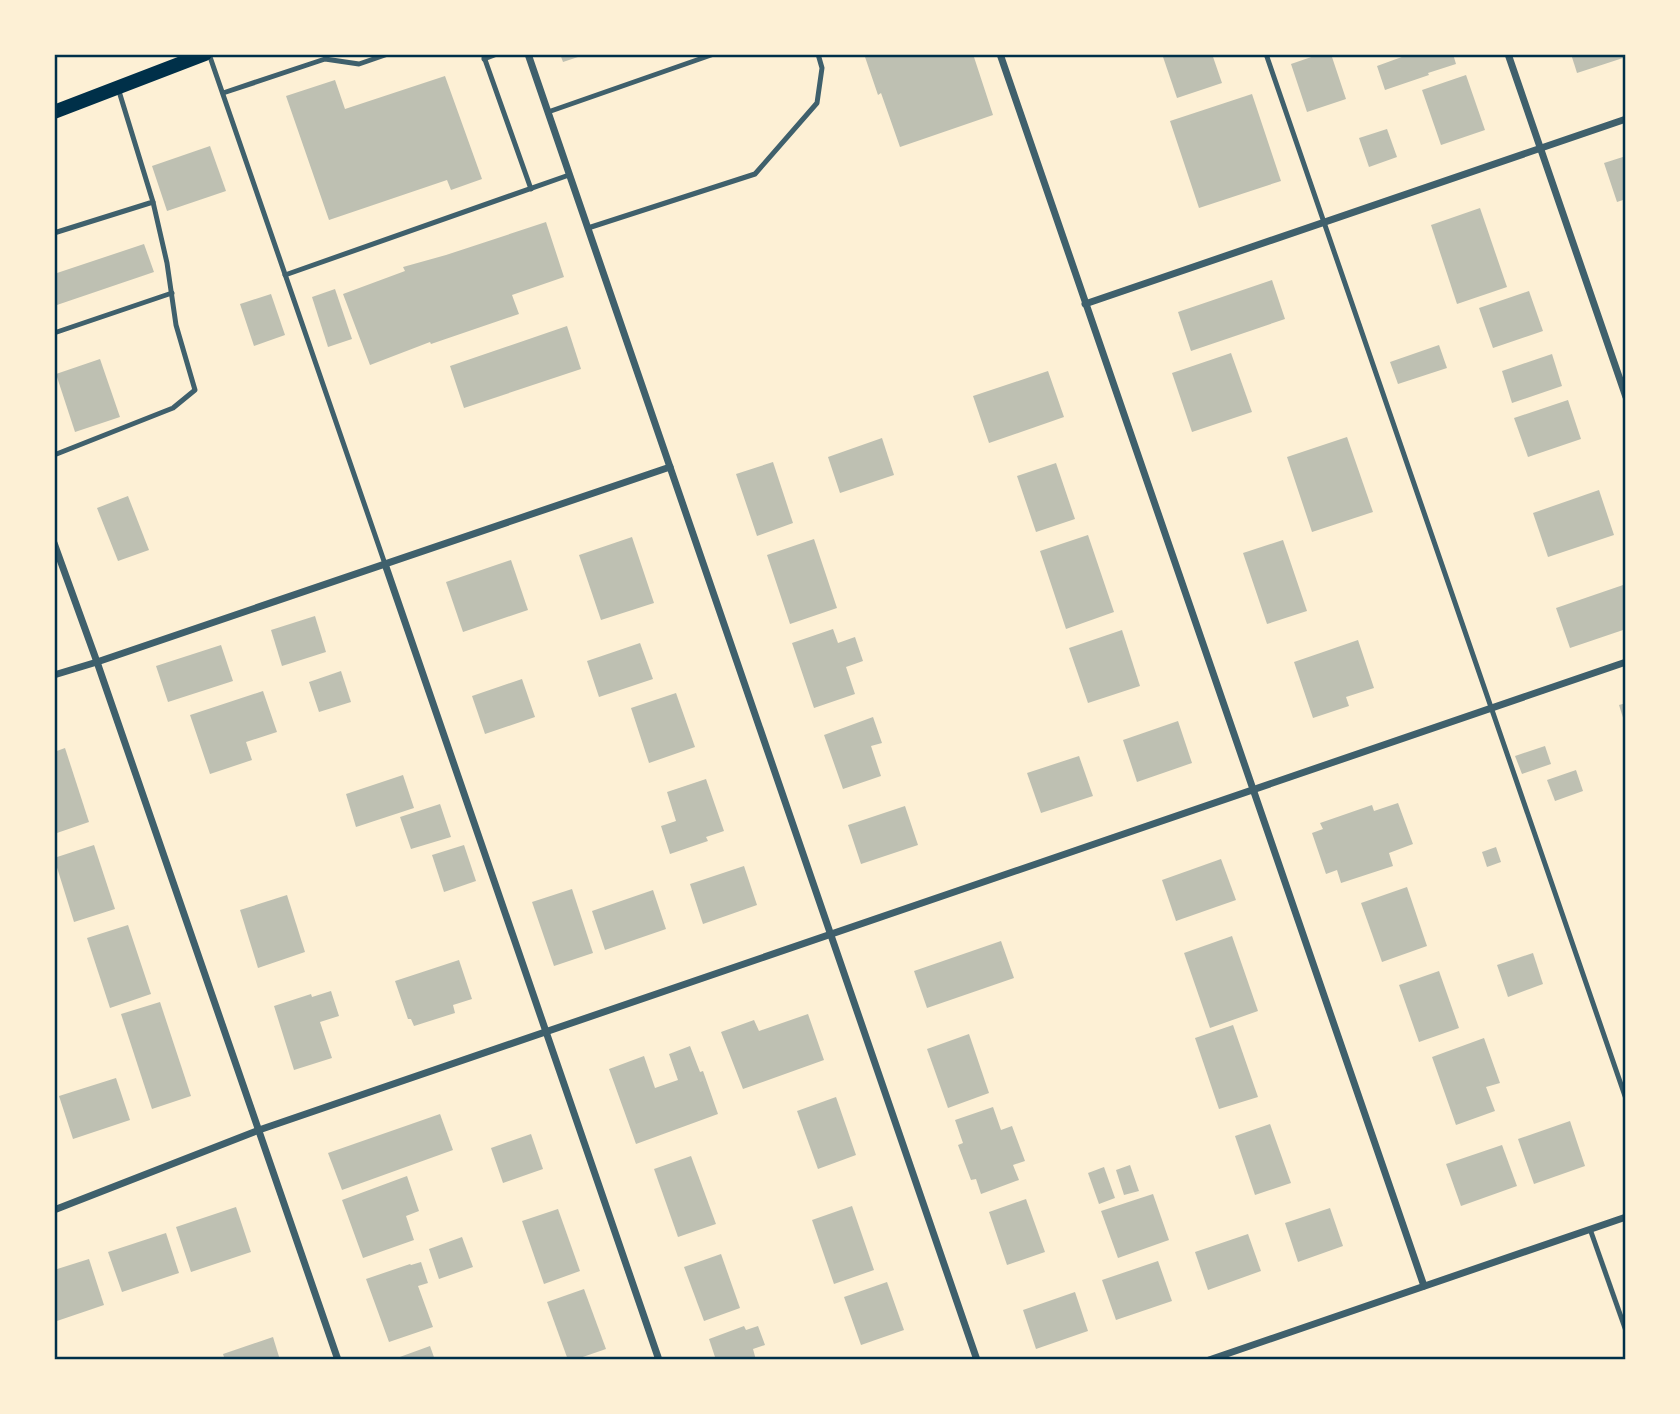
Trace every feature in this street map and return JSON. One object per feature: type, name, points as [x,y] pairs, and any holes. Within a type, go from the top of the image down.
[{"type":"main road","points":[[54,112],[207,54]]},
{"type":"street","points":[[528,54],[977,1360]]},
{"type":"street","points":[[1000,54],[1424,1286]]},
{"type":"street","points":[[1507,54],[1626,397]]},
{"type":"street","points":[[1085,304],[1626,119]]},
{"type":"street","points":[[54,676],[670,467]]},
{"type":"street","points":[[54,543],[338,1360]]},
{"type":"street","points":[[385,564],[659,1360]]},
{"type":"street","points":[[54,1210],[259,1130],[1626,662]]},
{"type":"street","points":[[1209,1360],[1626,1217]]},
{"type":"lane","points":[[207,54],[223,93],[385,564]]},
{"type":"lane","points":[[312,54],[315,62]]},
{"type":"lane","points":[[223,93],[325,58],[359,64],[388,54]]},
{"type":"lane","points":[[497,54],[484,57],[531,189]]},
{"type":"lane","points":[[548,112],[715,54]]},
{"type":"lane","points":[[588,228],[755,174],[817,103],[822,68],[817,54]]},
{"type":"lane","points":[[1266,54],[1626,1099]]},
{"type":"lane","points":[[54,455],[173,408],[195,390],[176,325],[167,263],[153,202],[118,88]]},
{"type":"lane","points":[[285,275],[569,175]]},
{"type":"lane","points":[[54,233],[153,202]]},
{"type":"lane","points":[[54,333],[172,293]]},
{"type":"lane","points":[[1590,1229],[1626,1331]]},
{"type":"building","points":[[560,54],[584,54],[584,55],[563,62]]},
{"type":"building","points":[[864,54],[973,54],[993,115],[900,147]]},
{"type":"building","points":[[1162,54],[1212,54],[1222,83],[1177,98]]},
{"type":"building","points":[[1320,54],[1331,54],[1346,99],[1307,112],[1291,64]]},
{"type":"building","points":[[1410,54],[1453,54],[1456,64],[1385,90],[1377,66]]},
{"type":"building","points":[[1571,54],[1622,54],[1623,58],[1577,73]]},
{"type":"building","points":[[1466,75],[1485,130],[1441,145],[1422,90]]},
{"type":"building","points":[[445,76],[482,179],[451,190],[447,180],[329,220],[286,96],[335,80],[345,109]]},
{"type":"building","points":[[1252,94],[1281,181],[1199,208],[1170,121]]},
{"type":"building","points":[[1387,129],[1397,157],[1369,167],[1359,138]]},
{"type":"building","points":[[210,146],[226,191],[167,211],[152,166]]},
{"type":"building","points":[[1626,156],[1626,199],[1617,202],[1604,163]]},
{"type":"building","points":[[1480,208],[1507,287],[1457,304],[1431,225]]},
{"type":"building","points":[[546,222],[564,277],[512,295],[519,314],[431,344],[430,342],[370,365],[343,294],[405,271],[403,267]]},
{"type":"building","points":[[144,244],[154,272],[54,306],[54,274]]},
{"type":"building","points":[[1272,280],[1285,319],[1191,351],[1178,312]]},
{"type":"building","points":[[335,289],[352,339],[328,347],[312,297]]},
{"type":"building","points":[[1529,291],[1543,331],[1493,348],[1479,308]]},
{"type":"building","points":[[271,294],[285,335],[254,346],[240,304]]},
{"type":"building","points":[[567,326],[581,369],[464,408],[450,366]]},
{"type":"building","points":[[1439,345],[1447,368],[1398,384],[1390,362]]},
{"type":"building","points":[[1231,353],[1252,412],[1192,432],[1172,373]]},
{"type":"building","points":[[1552,354],[1562,386],[1512,403],[1502,371]]},
{"type":"building","points":[[100,359],[120,417],[75,432],[56,374]]},
{"type":"building","points":[[1048,371],[1064,417],[989,443],[973,396]]},
{"type":"building","points":[[1568,400],[1581,439],[1528,457],[1514,418]]},
{"type":"building","points":[[1347,437],[1373,512],[1312,532],[1287,457]]},
{"type":"building","points":[[882,438],[894,475],[840,493],[828,457]]},
{"type":"building","points":[[773,462],[793,523],[757,536],[736,474]]},
{"type":"building","points":[[1056,463],[1075,519],[1036,532],[1017,476]]},
{"type":"building","points":[[1599,490],[1614,535],[1548,557],[1533,513]]},
{"type":"building","points":[[128,496],[149,550],[118,561],[97,508]]},
{"type":"building","points":[[1088,535],[1114,612],[1066,629],[1040,551]]},
{"type":"building","points":[[632,537],[654,603],[601,620],[579,555]]},
{"type":"building","points":[[814,539],[837,608],[790,624],[767,555]]},
{"type":"building","points":[[1283,540],[1307,611],[1267,624],[1243,553]]},
{"type":"building","points":[[511,560],[528,610],[463,632],[446,582]]},
{"type":"building","points":[[1626,584],[1626,629],[1570,648],[1556,608]]},
{"type":"building","points":[[315,616],[326,652],[282,666],[271,630]]},
{"type":"building","points":[[833,629],[838,643],[855,637],[863,661],[846,667],[855,694],[814,708],[792,643]]},
{"type":"building","points":[[1122,630],[1140,686],[1088,703],[1069,648]]},
{"type":"building","points":[[1358,640],[1374,688],[1346,697],[1349,706],[1313,718],[1294,662]]},
{"type":"building","points":[[640,643],[653,679],[599,697],[587,661]]},
{"type":"building","points":[[221,645],[233,681],[168,702],[156,666]]},
{"type":"building","points":[[341,671],[351,702],[319,712],[309,682]]},
{"type":"building","points":[[522,679],[535,717],[485,734],[472,696]]},
{"type":"building","points":[[263,691],[277,732],[246,742],[252,760],[210,774],[190,715]]},
{"type":"building","points":[[676,693],[695,747],[649,763],[631,708]]},
{"type":"building","points":[[1626,703],[1626,724],[1625,724],[1619,705]]},
{"type":"building","points":[[873,717],[882,743],[871,746],[881,776],[843,789],[824,735]]},
{"type":"building","points":[[1178,721],[1192,763],[1137,782],[1123,740]]},
{"type":"building","points":[[1545,746],[1551,764],[1522,774],[1515,756]]},
{"type":"building","points":[[65,748],[89,822],[54,834],[54,752]]},
{"type":"building","points":[[1079,756],[1093,796],[1041,813],[1027,773]]},
{"type":"building","points":[[1576,770],[1583,791],[1555,801],[1547,780]]},
{"type":"building","points":[[403,775],[414,808],[356,827],[346,794]]},
{"type":"building","points":[[706,779],[724,831],[706,837],[708,841],[670,854],[661,826],[676,821],[667,792]]},
{"type":"building","points":[[1398,803],[1413,844],[1389,853],[1393,866],[1341,883],[1337,870],[1326,874],[1312,833],[1323,829],[1320,823],[1372,805],[1374,811]]},
{"type":"building","points":[[440,804],[451,837],[411,849],[400,817]]},
{"type":"building","points":[[905,806],[918,845],[861,864],[848,825]]},
{"type":"building","points":[[94,845],[115,909],[74,922],[54,858]]},
{"type":"building","points":[[464,845],[476,881],[444,892],[432,855]]},
{"type":"building","points":[[1496,847],[1501,862],[1487,867],[1482,852]]},
{"type":"building","points":[[1221,859],[1236,900],[1176,921],[1162,880]]},
{"type":"building","points":[[744,866],[757,905],[703,924],[690,884]]},
{"type":"building","points":[[1407,887],[1427,946],[1382,962],[1361,903]]},
{"type":"building","points":[[572,889],[593,953],[554,966],[532,902]]},
{"type":"building","points":[[653,890],[666,929],[605,950],[592,911]]},
{"type":"building","points":[[287,895],[305,952],[258,968],[240,910]]},
{"type":"building","points":[[128,925],[151,994],[110,1008],[87,938]]},
{"type":"building","points":[[1232,936],[1258,1011],[1210,1028],[1184,953]]},
{"type":"building","points":[[1001,941],[1014,978],[927,1008],[914,971]]},
{"type":"building","points":[[1533,953],[1543,984],[1508,997],[1497,965]]},
{"type":"building","points":[[459,960],[472,999],[453,1005],[455,1013],[414,1026],[411,1019],[408,1019],[395,981]]},
{"type":"building","points":[[1439,971],[1459,1028],[1419,1042],[1399,985]]},
{"type":"building","points":[[331,991],[339,1016],[320,1022],[332,1058],[294,1070],[274,1006],[311,994],[312,997]]},
{"type":"building","points":[[160,1002],[191,1096],[152,1109],[121,1014]]},
{"type":"building","points":[[808,1014],[824,1060],[743,1089],[721,1032],[754,1020],[759,1031]]},
{"type":"building","points":[[1233,1025],[1258,1097],[1219,1109],[1195,1038]]},
{"type":"building","points":[[969,1034],[989,1093],[948,1108],[927,1049]]},
{"type":"building","points":[[1484,1038],[1500,1083],[1486,1087],[1495,1111],[1456,1125],[1432,1057]]},
{"type":"building","points":[[690,1046],[700,1072],[703,1071],[718,1114],[636,1144],[609,1069],[644,1056],[655,1088],[678,1080],[669,1054]]},
{"type":"building","points":[[116,1078],[130,1120],[73,1139],[59,1096]]},
{"type":"building","points":[[836,1097],[856,1155],[818,1169],[797,1111]]},
{"type":"building","points":[[993,1107],[1001,1130],[1012,1126],[1025,1161],[1013,1165],[1019,1180],[981,1194],[976,1179],[971,1180],[958,1145],[963,1143],[955,1120]]},
{"type":"building","points":[[440,1114],[453,1150],[342,1190],[328,1153]]},
{"type":"building","points":[[1570,1121],[1585,1166],[1534,1184],[1518,1139]]},
{"type":"building","points":[[1270,1124],[1291,1183],[1255,1195],[1235,1136]]},
{"type":"building","points":[[531,1134],[543,1169],[503,1183],[491,1148]]},
{"type":"building","points":[[1502,1145],[1517,1186],[1461,1206],[1446,1164]]},
{"type":"building","points":[[691,1156],[716,1224],[678,1237],[654,1169]]},
{"type":"building","points":[[1130,1165],[1139,1191],[1124,1195],[1116,1170]]},
{"type":"building","points":[[1104,1167],[1115,1198],[1099,1204],[1088,1173]]},
{"type":"building","points":[[407,1176],[419,1211],[406,1216],[414,1240],[363,1258],[342,1200]]},
{"type":"building","points":[[1153,1194],[1169,1240],[1118,1258],[1101,1211]]},
{"type":"building","points":[[1026,1199],[1045,1252],[1007,1265],[989,1212]]},
{"type":"building","points":[[852,1206],[874,1270],[834,1284],[812,1220]]},
{"type":"building","points":[[236,1207],[251,1252],[191,1272],[176,1227]]},
{"type":"building","points":[[1330,1208],[1343,1246],[1298,1262],[1285,1223]]},
{"type":"building","points":[[558,1209],[580,1271],[544,1284],[522,1221]]},
{"type":"building","points":[[166,1233],[179,1273],[122,1292],[108,1252]]},
{"type":"building","points":[[1248,1234],[1261,1271],[1208,1290],[1195,1252]]},
{"type":"building","points":[[462,1237],[473,1267],[439,1279],[429,1249]]},
{"type":"building","points":[[721,1254],[740,1308],[704,1321],[684,1267]]},
{"type":"building","points":[[89,1259],[104,1305],[54,1322],[54,1270]]},
{"type":"building","points":[[1158,1261],[1172,1301],[1116,1320],[1102,1280]]},
{"type":"building","points":[[421,1262],[428,1283],[418,1286],[433,1327],[389,1342],[366,1279]]},
{"type":"building","points":[[887,1282],[904,1330],[861,1345],[844,1297]]},
{"type":"building","points":[[584,1289],[606,1349],[568,1360],[547,1302]]},
{"type":"building","points":[[1075,1292],[1088,1331],[1036,1349],[1023,1310]]},
{"type":"building","points":[[744,1326],[746,1330],[758,1326],[765,1345],[753,1349],[756,1360],[716,1360],[709,1339]]},
{"type":"building","points":[[273,1337],[280,1360],[225,1360],[223,1354]]},
{"type":"building","points":[[430,1346],[435,1360],[397,1358]]}]
